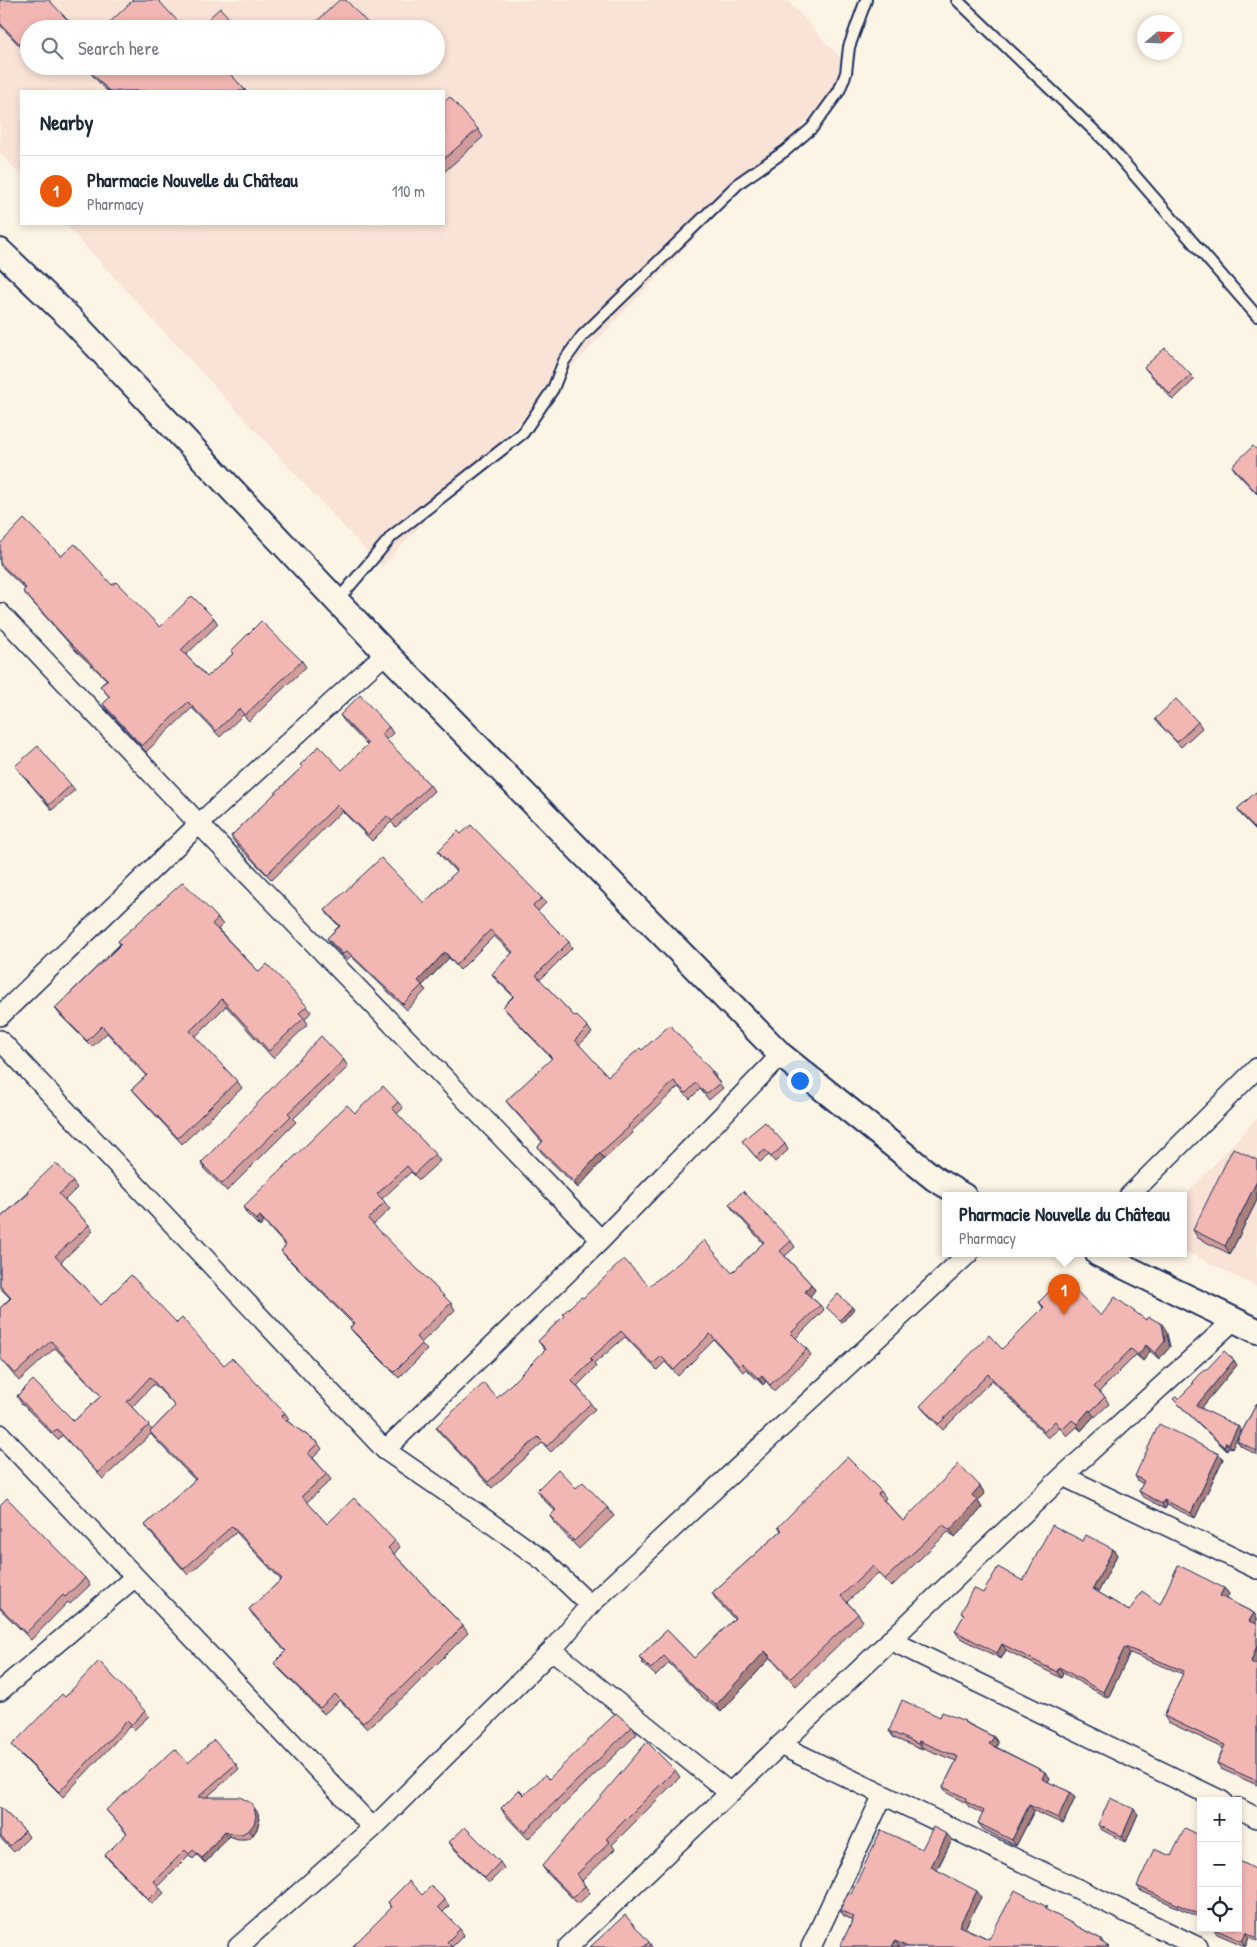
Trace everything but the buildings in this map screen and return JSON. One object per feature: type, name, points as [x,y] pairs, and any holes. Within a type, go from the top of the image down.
[{"type":"street","points":[[0,251],[70,319],[386,653],[780,1055],[935,1179],[957,1192]]},
{"type":"street","points":[[0,613],[199,824],[601,1240]]},
{"type":"street","points":[[0,1016],[199,824],[386,653]]},
{"type":"street","points":[[0,1040],[385,1450],[544,1561],[590,1605]]},
{"type":"street","points":[[385,1450],[601,1240],[780,1055]]},
{"type":"street","points":[[1133,1192],[1257,1068]]},
{"type":"street","points":[[238,1947],[373,1828],[552,1650],[590,1605],[965,1257]]},
{"type":"street","points":[[1104,1257],[1257,1331]]},
{"type":"street","points":[[568,1947],[1062,1476],[1234,1320]]},
{"type":"street","points":[[0,1434],[373,1828]]},
{"type":"street","points":[[1062,1476],[1257,1570]]},
{"type":"street","points":[[3,1683],[135,1577]]},
{"type":"street","points":[[890,1640],[1214,1797]]},
{"type":"street","points":[[552,1650],[730,1793]]},
{"type":"street","points":[[780,1745],[1198,1947]]},
{"type":"street","points":[[811,1947],[883,1795]]},
{"type":"street","points":[[1242,1810],[1257,1818]]},
{"type":"lane","points":[[337,602],[392,536],[523,433],[554,389],[564,361],[582,336],[740,182],[785,152],[812,128],[839,91],[846,74],[849,47],[866,0]]},
{"type":"lane","points":[[958,0],[1104,140],[1257,316]]},
{"type":"shaded area","points":[[0,0],[787,0],[842,60],[842,83],[381,567],[66,225],[445,225],[445,90],[20,90],[20,175],[0,153]]},
{"type":"shaded area","points":[[1257,1118],[1257,1287],[1187,1252],[1187,1194]]},
{"type":"place","name":"Pharmacie Nouvelle du Château","points":[[1064,1315]]}]
